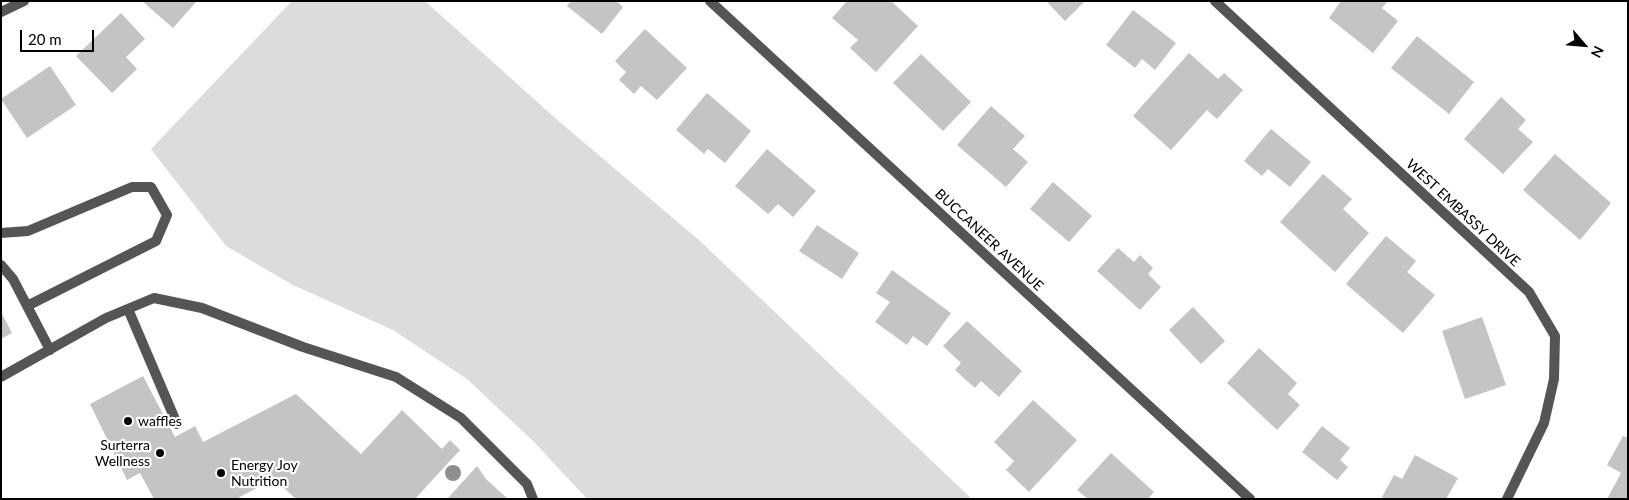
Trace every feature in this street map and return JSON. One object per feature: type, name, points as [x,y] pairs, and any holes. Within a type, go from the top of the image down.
[{"type":"street","points":[[1,12],[24,1]]},
{"type":"street","name":"BUCCANEER AVENUE","points":[[710,1],[1250,499]]},
{"type":"street","name":"WEST EMBASSY DRIVE","points":[[1215,1],[1529,292],[1555,336],[1554,379],[1544,423],[1507,499]]},
{"type":"street","points":[[1,233],[28,231],[132,186],[151,187],[167,215],[156,241],[27,306]]},
{"type":"street","points":[[1,266],[13,279],[50,350]]},
{"type":"street","points":[[1,377],[106,318],[154,298],[202,308],[303,347],[396,376],[461,418],[527,484],[533,499]]},
{"type":"street","points":[[128,310],[177,424]]},
{"type":"shaded area","points":[[292,1],[425,1],[554,117],[700,241],[972,499],[587,499],[534,442],[467,379],[393,330],[293,285],[226,246],[151,149]]},
{"type":"building","points":[[142,1],[195,1],[196,2],[173,28]]},
{"type":"building","points":[[571,1],[616,1],[623,7],[602,34],[567,6]]},
{"type":"building","points":[[847,1],[891,1],[918,26],[876,72],[850,48],[858,40],[832,18]]},
{"type":"building","points":[[1046,1],[1085,1],[1065,21]]},
{"type":"building","points":[[1341,1],[1388,1],[1382,8],[1398,21],[1373,53],[1329,18]]},
{"type":"building","points":[[1133,10],[1176,43],[1155,70],[1142,59],[1135,68],[1106,45]]},
{"type":"building","points":[[121,13],[145,39],[126,57],[137,69],[112,93],[76,56]]},
{"type":"building","points":[[645,29],[687,68],[657,100],[641,86],[634,94],[619,80],[626,72],[615,61]]},
{"type":"building","points":[[1417,36],[1474,82],[1449,114],[1391,68]]},
{"type":"building","points":[[1189,53],[1218,79],[1224,73],[1243,90],[1217,119],[1207,110],[1171,150],[1133,116]]},
{"type":"building","points":[[921,54],[971,102],[943,131],[893,83]]},
{"type":"building","points":[[50,66],[76,105],[27,138],[1,99]]},
{"type":"building","points":[[707,93],[751,131],[725,163],[708,149],[704,154],[676,130]]},
{"type":"building","points":[[1501,97],[1526,120],[1518,129],[1533,142],[1503,174],[1464,139]]},
{"type":"building","points":[[991,106],[1025,136],[1013,149],[1028,162],[1006,187],[957,145]]},
{"type":"building","points":[[1271,129],[1311,162],[1290,187],[1268,169],[1262,176],[1244,161]]},
{"type":"building","points":[[767,149],[816,191],[793,217],[778,204],[768,214],[735,186]]},
{"type":"building","points":[[1555,154],[1611,203],[1580,240],[1523,190]]},
{"type":"building","points":[[1323,174],[1352,199],[1343,209],[1369,233],[1335,272],[1280,222]]},
{"type":"building","points":[[1053,182],[1092,216],[1069,242],[1030,209]]},
{"type":"building","points":[[817,225],[859,253],[842,279],[799,251]]},
{"type":"building","points":[[1386,236],[1416,261],[1407,272],[1435,295],[1403,333],[1346,284]]},
{"type":"building","points":[[1118,248],[1134,262],[1140,255],[1153,268],[1148,274],[1161,287],[1140,310],[1097,271]]},
{"type":"building","points":[[892,270],[951,313],[927,346],[913,336],[907,345],[875,322],[890,302],[876,293]]},
{"type":"building","points":[[1193,307],[1225,341],[1201,364],[1169,330]]},
{"type":"building","points":[[1,312],[12,333],[1,339]]},
{"type":"building","points":[[1482,317],[1506,385],[1465,399],[1442,331]]},
{"type":"building","points":[[967,321],[1022,371],[999,397],[981,381],[975,388],[955,370],[961,363],[943,346]]},
{"type":"building","points":[[1259,348],[1297,383],[1288,394],[1300,405],[1277,430],[1227,383]]},
{"type":"building","points":[[143,376],[175,437],[195,426],[203,442],[296,394],[361,454],[402,410],[442,449],[450,440],[460,450],[415,499],[296,499],[274,479],[236,499],[154,499],[140,473],[127,480],[90,404]]},
{"type":"building","points":[[1033,400],[1077,440],[1029,492],[1006,470],[1014,461],[994,442]]},
{"type":"building","points":[[1322,426],[1350,448],[1340,460],[1348,467],[1337,480],[1302,452]]},
{"type":"building","points":[[1623,436],[1628,438],[1628,499],[1607,499],[1621,473],[1607,465]]},
{"type":"building","points":[[1111,453],[1154,492],[1148,499],[1088,499],[1077,490]]},
{"type":"building","points":[[1415,455],[1458,478],[1446,499],[1381,499],[1394,475],[1402,479]]},
{"type":"building","points":[[477,466],[486,479],[508,499],[447,499]]},
{"type":"place","name":"waffles","points":[[128,421]]},
{"type":"place","name":"Surterra Wellness","points":[[160,453]]},
{"type":"place","name":"Energy Joy Nutrition","points":[[221,473]]}]
